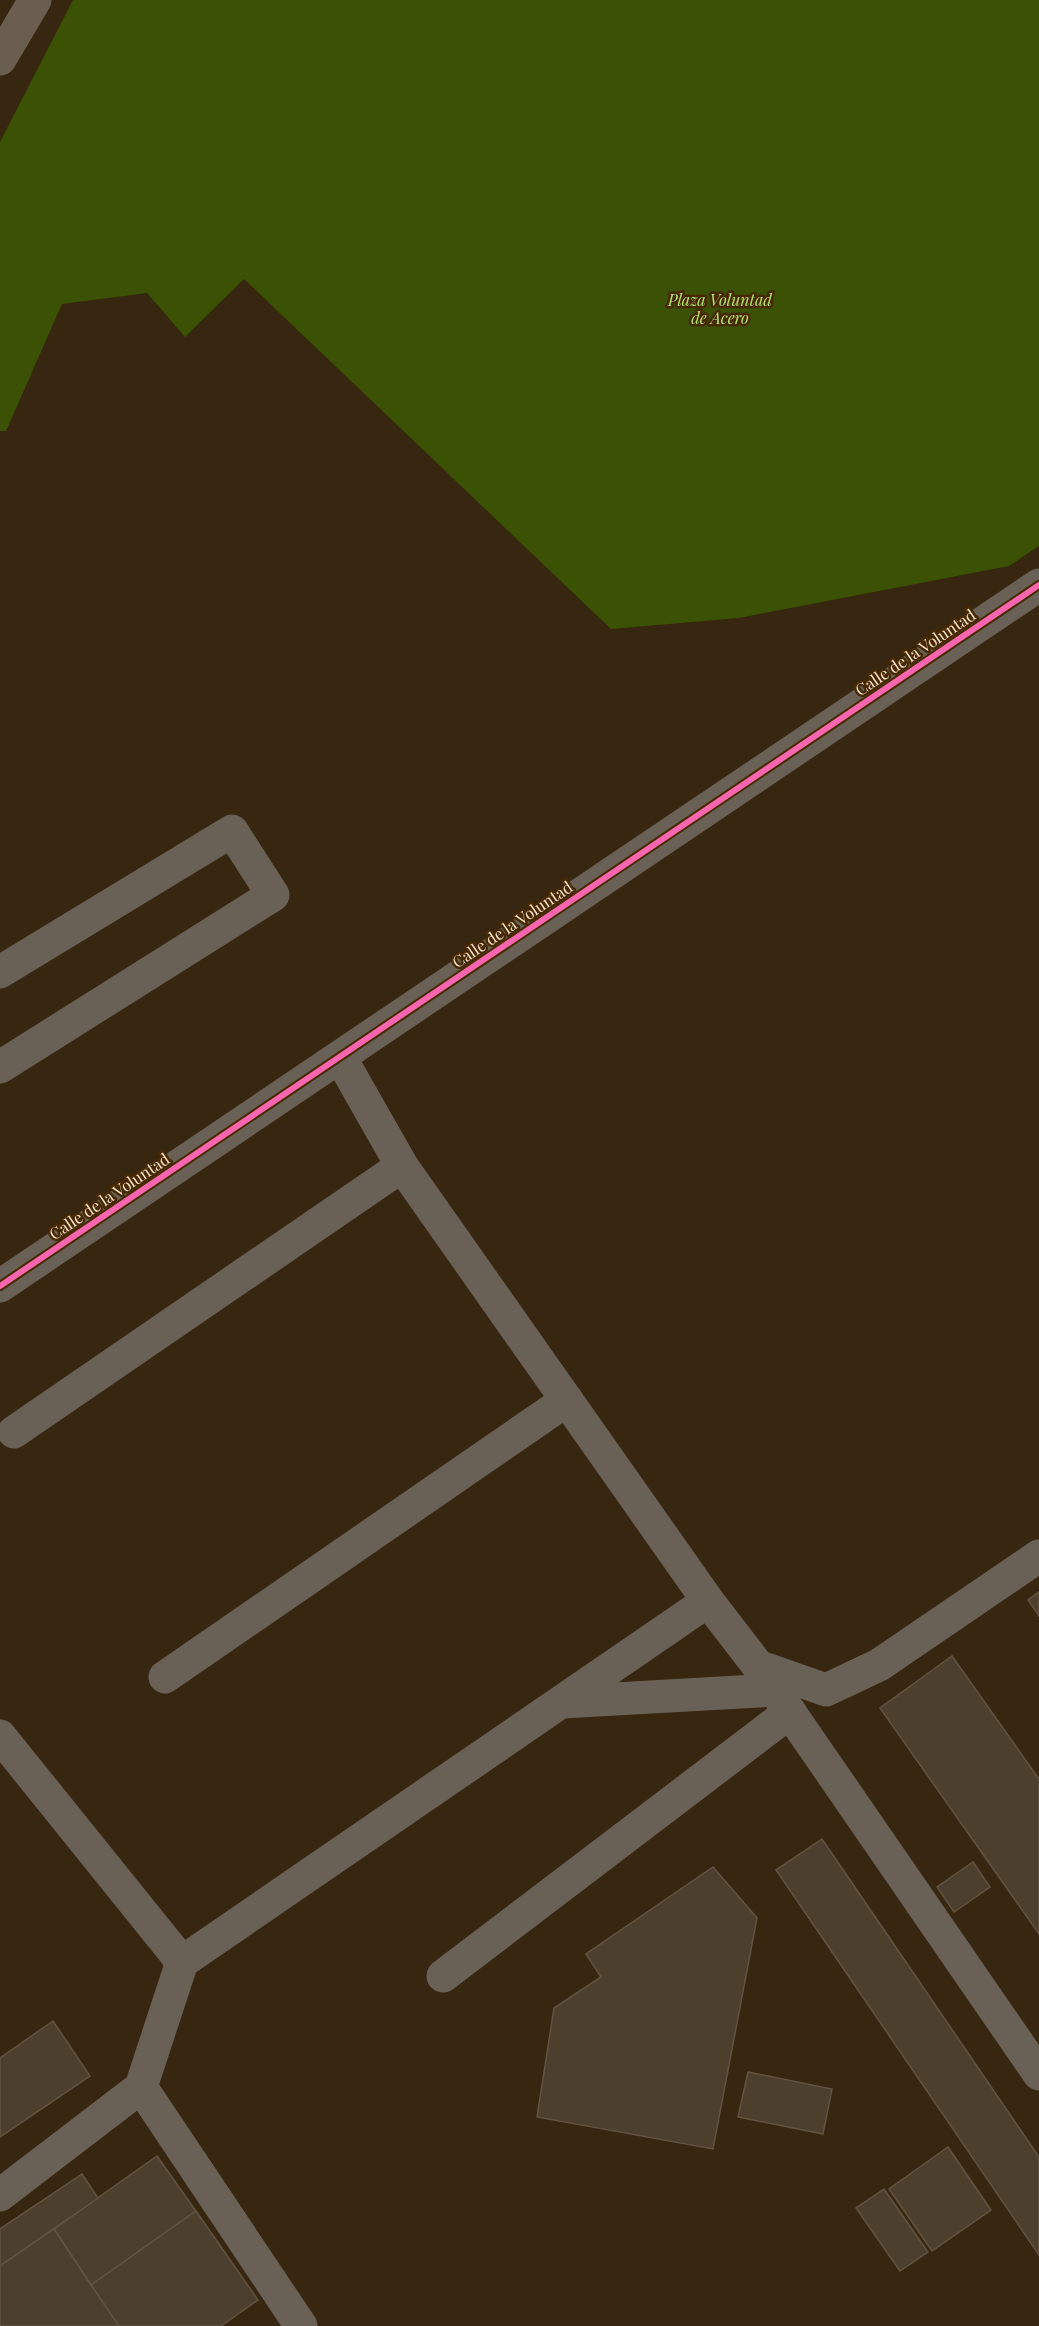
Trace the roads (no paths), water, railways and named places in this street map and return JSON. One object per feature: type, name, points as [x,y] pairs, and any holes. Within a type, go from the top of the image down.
[{"type":"main road","points":[[0,59],[35,0]]},
{"type":"street","name":"Calle de la Voluntad","points":[[0,1286],[1039,585]]},
{"type":"street","points":[[0,972],[232,831],[273,895],[0,1067]]},
{"type":"street","points":[[340,1057],[402,1166],[708,1601],[774,1689],[1039,2074]]},
{"type":"street","points":[[14,1432],[402,1166]]},
{"type":"street","points":[[165,1677],[567,1400]]},
{"type":"street","points":[[562,1702],[774,1689],[826,1690],[879,1665],[1039,1556]]},
{"type":"street","points":[[0,2195],[141,2087],[182,1962],[708,1601]]},
{"type":"street","points":[[443,1976],[774,1689]]},
{"type":"street","points":[[0,1736],[182,1962]]},
{"type":"street","points":[[141,2087],[301,2326]]},
{"type":"park label","name":"Plaza Voluntad de Acero","points":[[720,308]]}]
